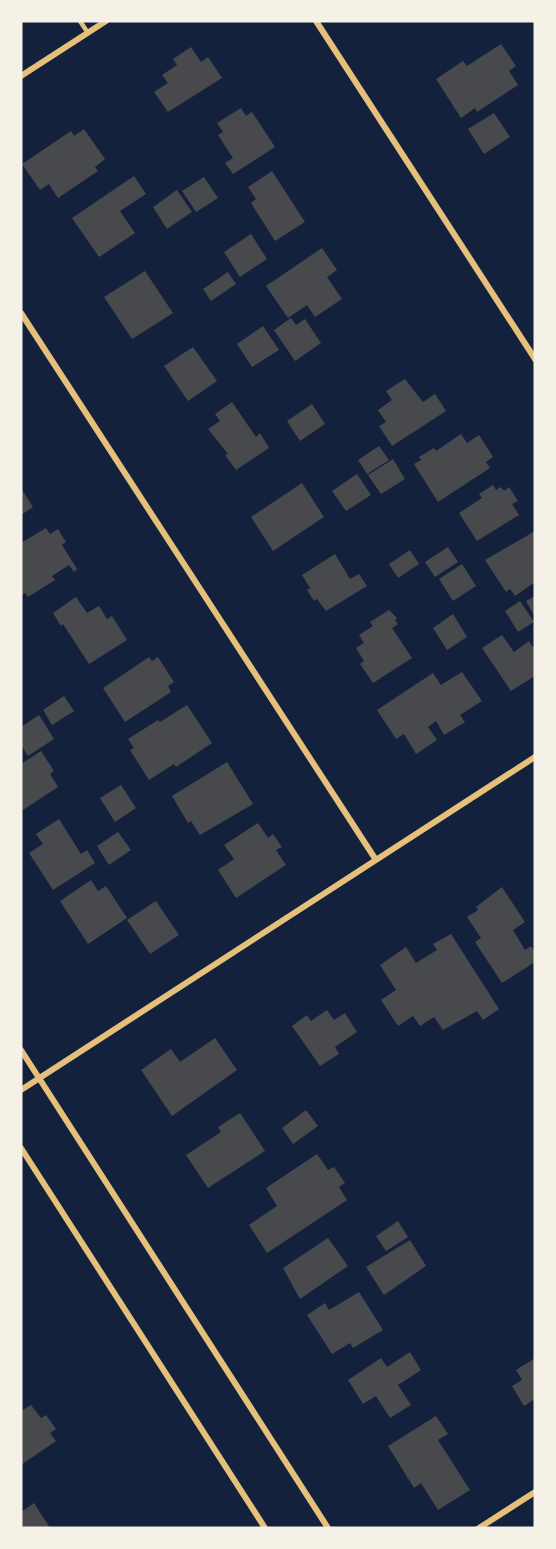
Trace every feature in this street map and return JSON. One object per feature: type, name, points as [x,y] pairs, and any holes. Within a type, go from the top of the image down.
[{"type":"street","points":[[21,76],[106,21]]},
{"type":"street","points":[[316,21],[535,359]]},
{"type":"street","points":[[21,313],[376,860]]},
{"type":"street","points":[[21,1090],[535,757]]},
{"type":"street","points":[[21,1050],[328,1528]]},
{"type":"street","points":[[21,1148],[265,1528]]},
{"type":"street","points":[[479,1528],[535,1492]]},
{"type":"lane","points":[[80,21],[88,33]]},
{"type":"building","points":[[501,44],[516,66],[509,71],[518,85],[477,112],[475,108],[461,118],[436,79],[463,61],[467,66]]},
{"type":"building","points":[[191,47],[201,62],[208,57],[222,78],[168,112],[154,92],[168,83],[162,75],[177,65],[173,59]]},
{"type":"building","points":[[241,108],[246,116],[252,112],[275,147],[233,174],[225,163],[233,158],[218,135],[223,132],[217,123]]},
{"type":"building","points":[[494,113],[510,137],[484,154],[468,129]]},
{"type":"building","points":[[84,129],[105,159],[95,167],[98,171],[58,198],[49,184],[40,190],[22,164],[71,131],[74,136]]},
{"type":"building","points":[[272,171],[305,222],[275,241],[251,203],[256,199],[248,187]]},
{"type":"building","points":[[134,176],[146,194],[120,211],[135,233],[99,257],[72,218]]},
{"type":"building","points":[[204,177],[218,198],[196,212],[182,191]]},
{"type":"building","points":[[177,190],[192,212],[167,229],[153,207]]},
{"type":"building","points":[[251,234],[267,259],[240,277],[224,252]]},
{"type":"building","points":[[322,248],[337,270],[327,277],[342,299],[315,317],[307,305],[288,318],[266,286]]},
{"type":"building","points":[[145,271],[173,313],[132,339],[104,297]]},
{"type":"building","points":[[228,272],[236,284],[211,301],[203,289]]},
{"type":"building","points":[[291,318],[296,325],[305,319],[321,343],[295,361],[274,330]]},
{"type":"building","points":[[263,326],[279,350],[252,367],[237,344]]},
{"type":"building","points":[[193,347],[217,381],[188,401],[164,366]]},
{"type":"building","points":[[405,379],[423,402],[435,394],[446,411],[392,446],[379,426],[386,422],[378,410],[392,400],[386,391]]},
{"type":"building","points":[[232,402],[256,437],[260,433],[269,448],[236,470],[225,455],[228,454],[208,429],[220,421],[215,414]]},
{"type":"building","points":[[312,404],[325,424],[300,441],[287,421]]},
{"type":"building","points":[[461,434],[467,443],[479,435],[493,457],[486,462],[490,468],[438,502],[414,464],[421,460],[419,457],[434,448],[436,451]]},
{"type":"building","points":[[379,446],[389,460],[367,474],[358,460]]},
{"type":"building","points":[[393,459],[405,479],[381,494],[368,475]]},
{"type":"building","points":[[357,474],[371,495],[346,511],[332,491]]},
{"type":"building","points":[[302,483],[324,517],[273,551],[251,517]]},
{"type":"building","points":[[493,485],[496,490],[501,487],[504,491],[509,487],[518,501],[512,504],[519,515],[477,541],[459,513],[482,498],[479,494]]},
{"type":"building","points":[[21,488],[33,507],[21,515]]},
{"type":"building","points":[[46,528],[50,534],[58,529],[66,542],[62,545],[77,569],[74,572],[69,565],[52,576],[55,580],[28,597],[25,593],[21,595],[21,543]]},
{"type":"building","points":[[535,531],[535,582],[515,596],[510,589],[506,592],[485,560]]},
{"type":"building","points":[[448,547],[458,562],[435,577],[425,562]]},
{"type":"building","points":[[410,550],[419,564],[398,578],[389,564]]},
{"type":"building","points":[[335,554],[350,579],[359,574],[367,586],[326,611],[317,599],[314,601],[307,590],[310,588],[302,575]]},
{"type":"building","points":[[462,564],[476,586],[453,601],[439,579]]},
{"type":"building","points":[[535,596],[535,617],[526,601]]},
{"type":"building","points":[[76,597],[87,613],[99,606],[107,619],[112,616],[127,640],[89,664],[63,624],[61,626],[53,613]]},
{"type":"building","points":[[520,601],[534,622],[518,632],[505,611]]},
{"type":"building","points":[[389,610],[397,618],[395,620],[398,624],[392,628],[412,658],[373,683],[360,664],[364,661],[356,648],[364,643],[359,635],[373,626],[370,622]]},
{"type":"building","points":[[453,614],[467,637],[447,650],[433,628]]},
{"type":"building","points":[[502,635],[514,652],[529,641],[535,650],[535,676],[511,691],[482,648]]},
{"type":"building","points":[[149,657],[152,661],[158,657],[174,682],[168,686],[171,692],[125,722],[103,688]]},
{"type":"building","points":[[462,672],[482,701],[460,715],[465,722],[444,735],[436,721],[428,727],[437,740],[416,754],[404,734],[396,739],[377,710],[433,673],[441,685]]},
{"type":"building","points":[[64,696],[74,711],[52,725],[43,710]]},
{"type":"building","points":[[187,705],[212,743],[176,767],[174,764],[149,780],[130,750],[134,748],[128,739]]},
{"type":"building","points":[[39,715],[54,739],[28,756],[21,745],[21,727]]},
{"type":"building","points":[[41,751],[54,771],[50,774],[58,787],[23,810],[21,806],[21,764]]},
{"type":"building","points":[[227,762],[253,804],[200,835],[191,821],[188,823],[172,796]]},
{"type":"building","points":[[121,785],[136,808],[115,822],[100,798]]},
{"type":"building","points":[[59,819],[81,854],[87,850],[95,863],[53,890],[29,853],[43,844],[36,834]]},
{"type":"building","points":[[258,823],[268,838],[273,834],[282,847],[276,850],[286,865],[236,898],[218,870],[234,859],[224,845]]},
{"type":"building","points":[[118,832],[131,850],[109,865],[97,846]]},
{"type":"building","points":[[91,880],[98,891],[106,886],[127,918],[88,944],[60,901]]},
{"type":"building","points":[[502,887],[525,922],[513,930],[525,950],[531,946],[535,951],[535,962],[502,983],[475,942],[481,938],[467,917],[478,910],[476,907]]},
{"type":"building","points":[[156,901],[179,935],[150,954],[127,920]]},
{"type":"building","points":[[451,934],[499,1009],[483,1020],[477,1011],[443,1030],[434,1017],[420,1026],[413,1016],[398,1026],[381,1000],[396,990],[380,965],[406,947],[416,963],[437,950],[433,944]]},
{"type":"building","points":[[327,1010],[334,1020],[345,1013],[357,1032],[335,1047],[339,1054],[320,1066],[292,1026],[307,1015],[311,1021]]},
{"type":"building","points":[[215,1038],[237,1070],[172,1116],[141,1070],[171,1049],[180,1062]]},
{"type":"building","points":[[306,1110],[318,1126],[293,1144],[282,1128]]},
{"type":"building","points":[[240,1113],[265,1151],[208,1188],[186,1155],[221,1132],[218,1127]]},
{"type":"building","points":[[317,1154],[328,1170],[334,1167],[345,1183],[339,1187],[347,1200],[267,1253],[249,1225],[277,1206],[266,1188]]},
{"type":"building","points":[[398,1221],[408,1237],[386,1251],[376,1236]]},
{"type":"building","points":[[328,1238],[348,1266],[300,1299],[283,1268]]},
{"type":"building","points":[[410,1240],[426,1266],[384,1295],[366,1267]]},
{"type":"building","points":[[359,1292],[383,1330],[353,1348],[350,1343],[332,1354],[307,1315],[325,1303],[329,1310]]},
{"type":"building","points":[[410,1352],[421,1370],[398,1385],[411,1405],[390,1418],[376,1396],[363,1404],[348,1380],[381,1358],[387,1367]]},
{"type":"building","points":[[535,1358],[535,1399],[524,1406],[512,1386],[522,1380],[516,1370]]},
{"type":"building","points":[[31,1405],[41,1418],[46,1415],[56,1429],[50,1433],[56,1441],[21,1465],[21,1411]]},
{"type":"building","points":[[436,1416],[448,1434],[438,1440],[470,1490],[438,1510],[421,1483],[414,1488],[388,1446]]},
{"type":"building","points":[[34,1503],[50,1528],[21,1528],[21,1512]]}]
